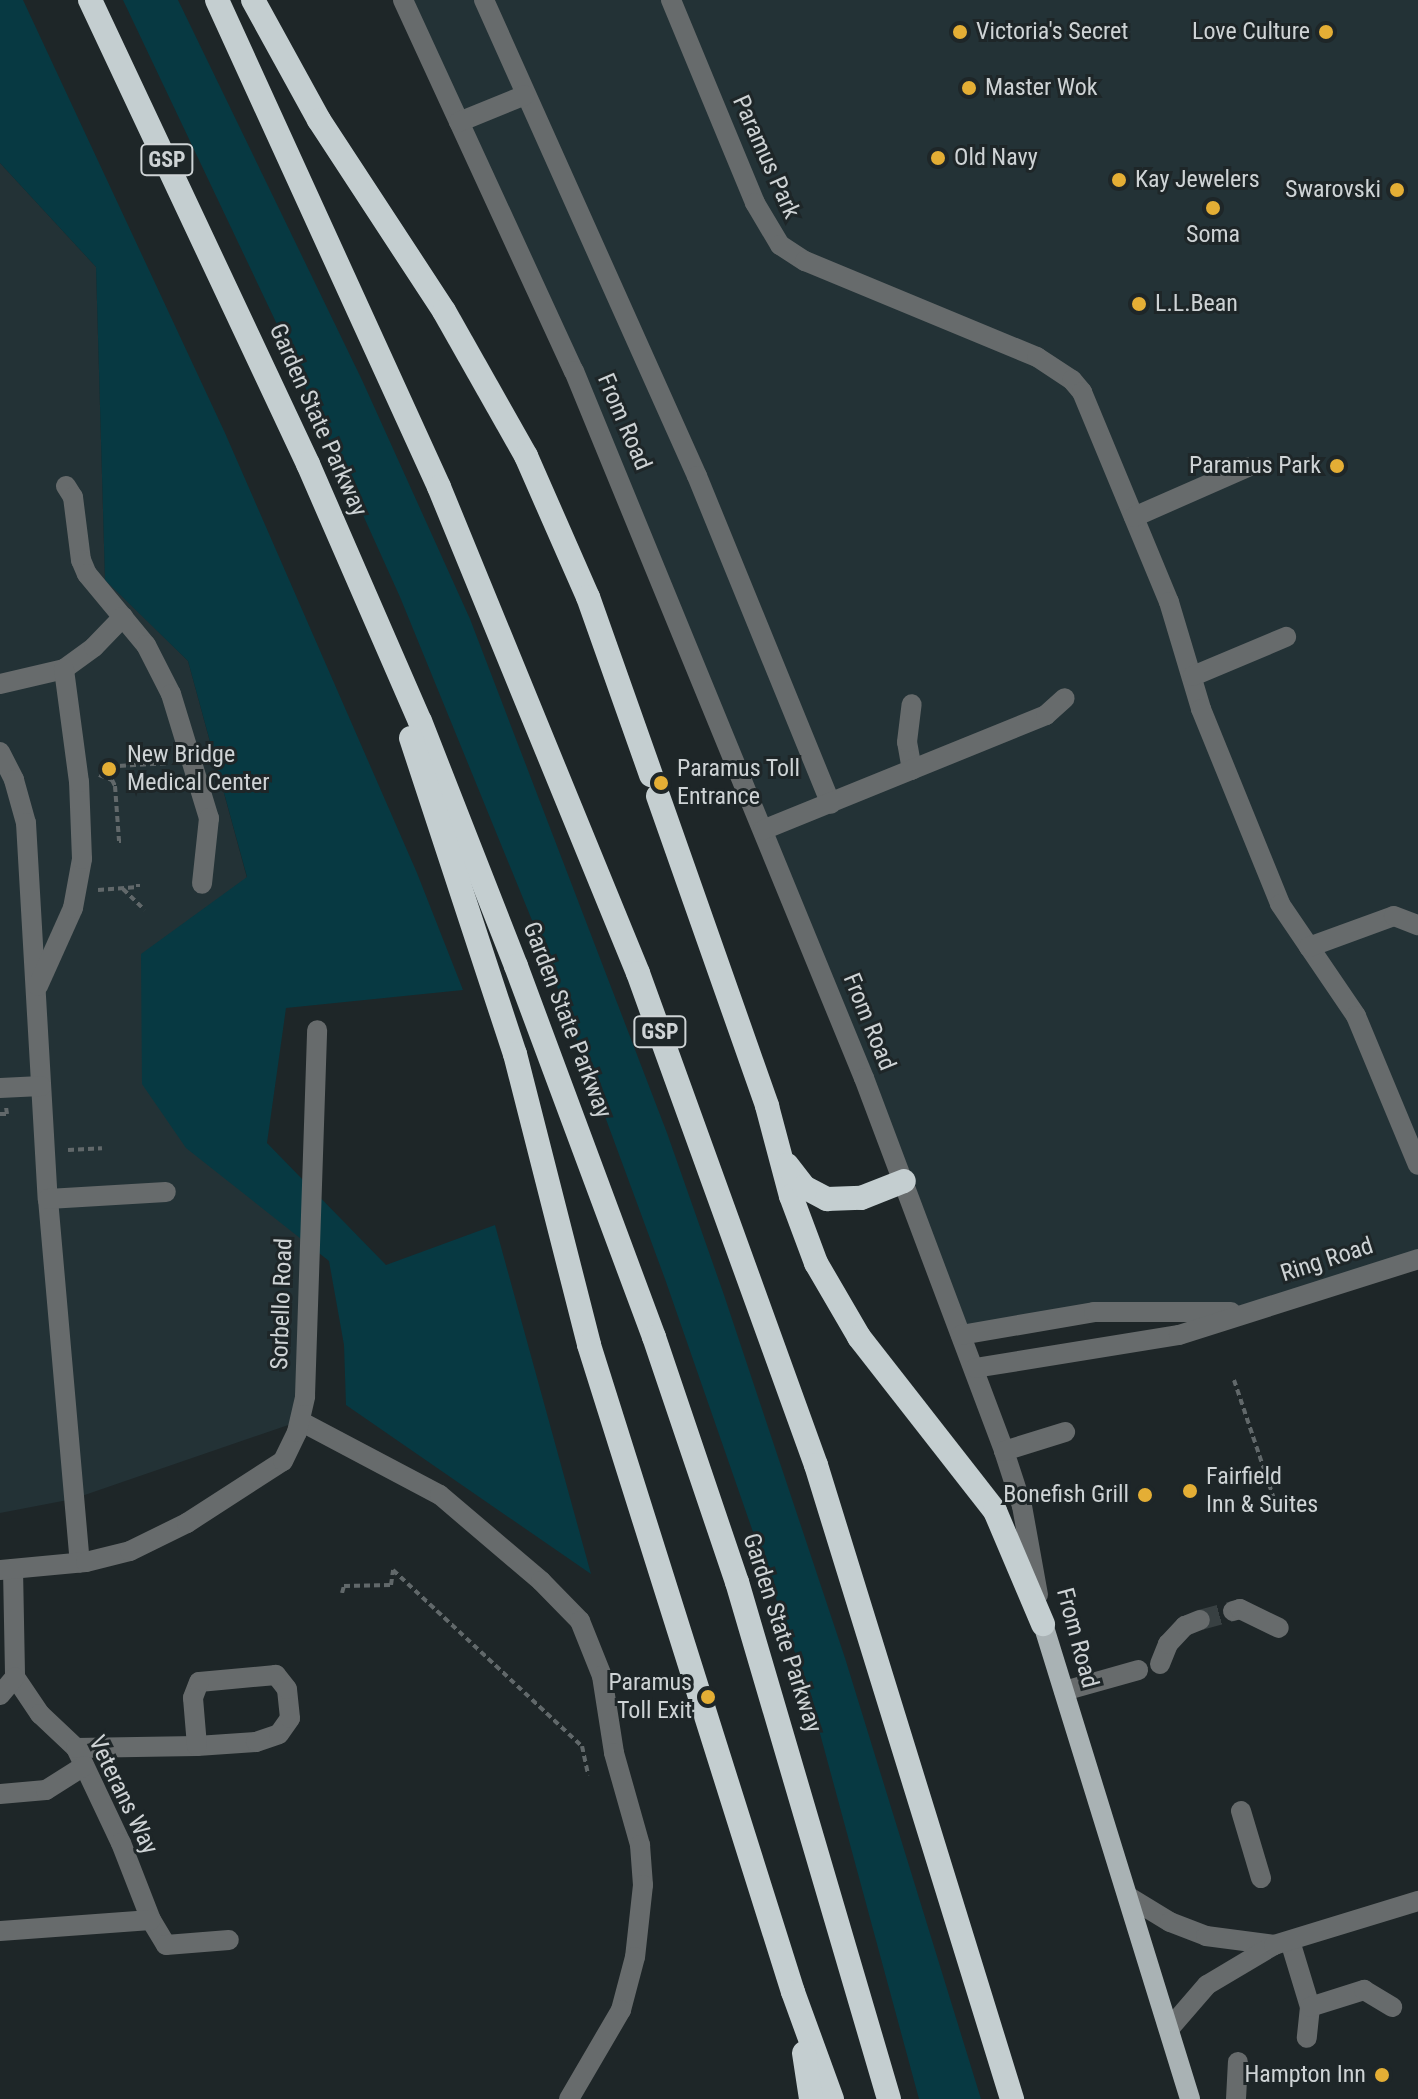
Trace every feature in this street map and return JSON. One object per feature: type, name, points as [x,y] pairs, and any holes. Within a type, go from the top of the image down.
[{"type":"highway","name":"Garden State Parkway","points":[[90,0],[242,320],[369,604],[468,842],[663,1364],[776,1707],[889,2099]]},
{"type":"highway","name":"GSP","points":[[217,0],[439,487],[638,973],[830,1507],[1012,2099]]},
{"type":"highway","points":[[253,0],[319,120],[444,311],[526,456],[588,597],[767,1106],[803,1233],[829,1291],[876,1360],[995,1511],[1043,1624]]},
{"type":"highway","points":[[369,604],[452,870],[506,1024],[589,1345],[793,1992],[832,2099]]},
{"type":"highway","points":[[782,1157],[804,1187],[827,1199],[861,1198],[904,1181]]},
{"type":"highway","points":[[793,1992],[811,2099]]},
{"type":"main road","name":"From Road","points":[[1043,1624],[1190,2099]]},
{"type":"street","name":"From Road","points":[[403,0],[587,400],[904,1181],[975,1368],[1022,1506],[1043,1624]]},
{"type":"street","points":[[484,0],[697,476],[831,804]]},
{"type":"street","name":"Paramus Park","points":[[671,0],[755,203],[780,245],[805,261],[1037,357],[1072,380],[1089,405],[1183,637],[1201,709],[1280,904],[1356,1016],[1418,1165]]},
{"type":"street","points":[[459,122],[525,95]]},
{"type":"street","points":[[1134,517],[1248,467]]},
{"type":"street","points":[[66,486],[73,497],[81,560],[87,574],[146,645],[171,694],[209,818],[202,884]]},
{"type":"street","points":[[0,684],[64,669],[94,647],[123,617]]},
{"type":"street","points":[[1193,676],[1286,637]]},
{"type":"street","points":[[35,993],[73,908],[82,859],[79,782],[64,669]]},
{"type":"street","points":[[763,830],[1046,715],[1065,698]]},
{"type":"street","points":[[912,704],[907,742],[912,770]]},
{"type":"street","points":[[0,752],[14,780],[26,823],[48,1199],[80,1563]]},
{"type":"street","points":[[1309,947],[1394,916],[1418,925]]},
{"type":"street","name":"Sorbello Road","points":[[6,1570],[80,1563],[130,1551],[187,1523],[283,1461],[300,1421],[305,1396],[317,1030]]},
{"type":"street","points":[[0,1088],[41,1086]]},
{"type":"street","points":[[48,1199],[166,1192]]},
{"type":"street","name":"Ring Road","points":[[975,1368],[1179,1335],[1418,1259]]},
{"type":"street","points":[[961,1335],[1094,1312],[1251,1312]]},
{"type":"street","points":[[300,1421],[440,1495],[541,1581],[580,1621],[602,1676],[614,1753],[640,1845],[643,1885],[635,1957],[621,2010],[569,2099]]},
{"type":"street","points":[[1004,1451],[1065,1432]]},
{"type":"street","points":[[0,1695],[15,1677],[6,1570]]},
{"type":"street","points":[[1233,1611],[1240,1609],[1279,1628]]},
{"type":"street","points":[[1160,1664],[1168,1644],[1185,1626],[1200,1620]]},
{"type":"street","points":[[1064,1691],[1138,1670]]},
{"type":"street","points":[[0,1794],[46,1790],[80,1757],[256,1742],[279,1734],[290,1718],[287,1689],[276,1675],[199,1682],[193,1698],[197,1746]]},
{"type":"street","name":"Veterans Way","points":[[15,1677],[40,1714],[80,1757],[121,1843],[151,1920],[166,1945],[229,1940]]},
{"type":"street","points":[[1241,1811],[1261,1878]]},
{"type":"street","points":[[1129,1897],[1170,1922],[1206,1936],[1282,1943]]},
{"type":"street","points":[[1169,2029],[1207,1985],[1282,1943],[1418,1901]]},
{"type":"street","points":[[0,1931],[151,1920]]},
{"type":"street","points":[[1282,1943],[1310,2007],[1307,2038]]},
{"type":"street","points":[[1310,2007],[1364,1990],[1392,2007]]},
{"type":"street","points":[[1236,2099],[1238,2062]]},
{"type":"path","points":[[91,760],[102,768],[185,762]]},
{"type":"path","points":[[112,768],[99,775],[112,780],[115,786],[121,841]]},
{"type":"path","points":[[88,891],[138,887],[138,884]]},
{"type":"path","points":[[123,889],[145,910]]},
{"type":"path","points":[[1234,1380],[1276,1505]]},
{"type":"path","points":[[342,1593],[344,1586],[391,1585],[393,1570],[582,1746],[588,1775]]},
{"type":"shaded area","points":[[0,0],[23,0],[225,433],[417,873],[463,990],[286,1008],[267,1143],[386,1265],[495,1225],[591,1574],[346,1405],[344,1345],[329,1261],[186,1148],[142,1084],[141,954],[247,877],[188,661],[105,580],[96,267],[0,163]]},
{"type":"shaded area","points":[[123,0],[178,0],[362,380],[470,619],[667,1133],[724,1295],[845,1658],[981,2099],[919,2099],[809,1693],[665,1279],[538,935],[400,597],[274,318]]},
{"type":"shaded area","points":[[403,0],[1418,0],[1418,1259],[1251,1312],[1180,1313],[961,1335],[763,830]]},
{"type":"shaded area","name":"New Bridge Medical Center","points":[[0,163],[96,267],[105,579],[188,661],[247,878],[141,955],[311,1246],[300,1421],[73,1499],[0,1513]]},
{"type":"tunnel","points":[[1200,1620],[1233,1611]]},
{"type":"place","name":"Victoria's Secret","points":[[960,32]]},
{"type":"place","name":"Love Culture","points":[[1326,32]]},
{"type":"place","name":"Master Wok","points":[[969,88]]},
{"type":"place","name":"Old Navy","points":[[938,158]]},
{"type":"place","name":"Kay Jewelers","points":[[1119,180]]},
{"type":"place","name":"Swarovski","points":[[1397,190]]},
{"type":"place","name":"Soma","points":[[1213,208]]},
{"type":"place","name":"L.L.Bean","points":[[1139,304]]},
{"type":"place","name":"Paramus Park","points":[[1337,466]]},
{"type":"place","name":"New Bridge Medical Center","points":[[109,769]]},
{"type":"place","name":"Paramus Toll Entrance","points":[[661,783]]},
{"type":"place","name":"Fairfield Inn & Suites","points":[[1190,1491]]},
{"type":"place","name":"Bonefish Grill","points":[[1145,1495]]},
{"type":"place","name":"Paramus Toll Exit","points":[[708,1697]]},
{"type":"place","name":"Hampton Inn","points":[[1382,2075]]}]
